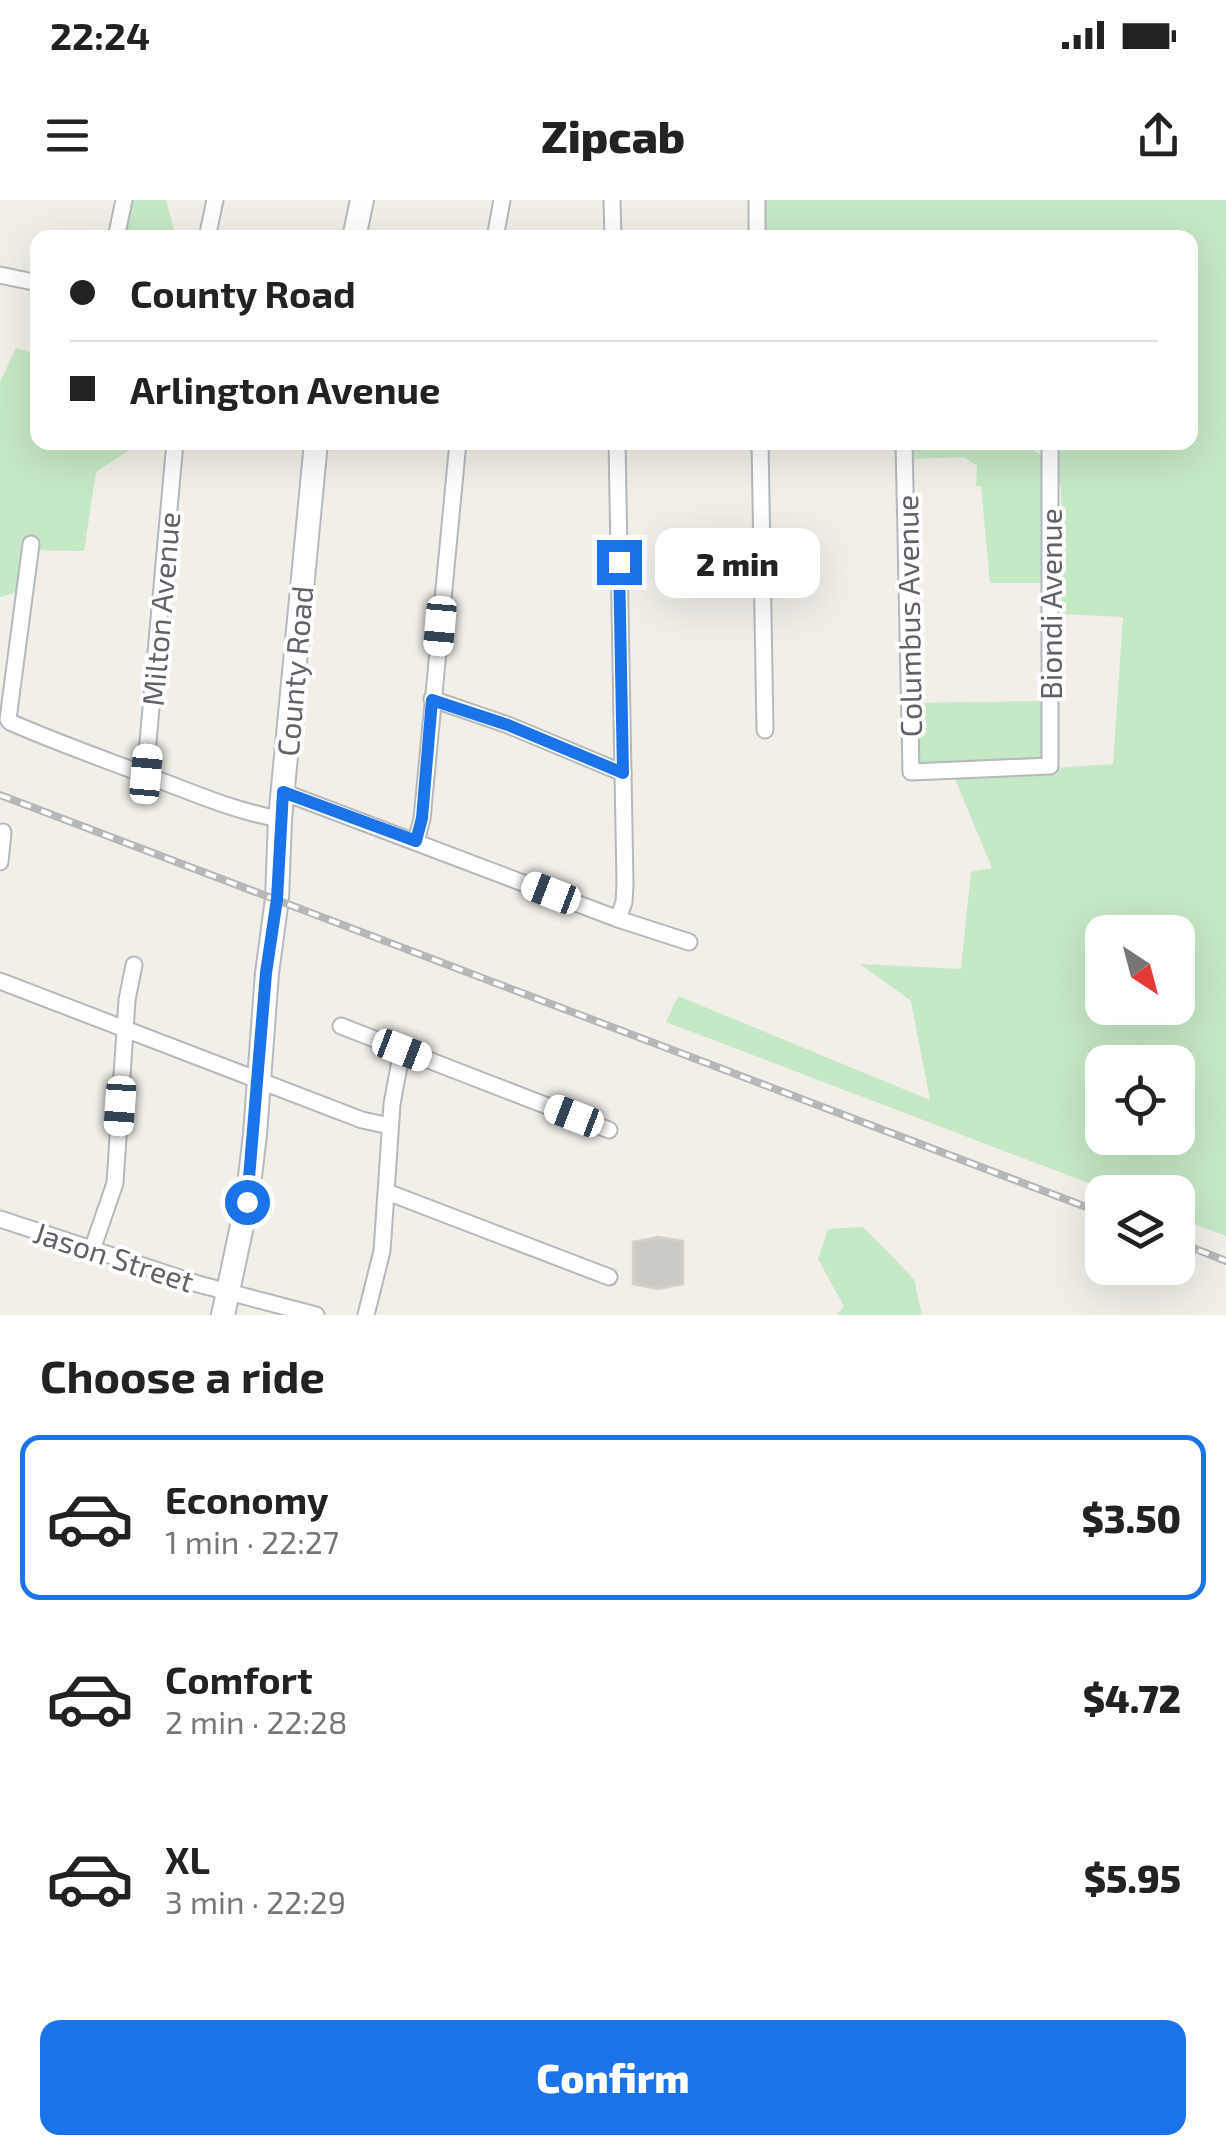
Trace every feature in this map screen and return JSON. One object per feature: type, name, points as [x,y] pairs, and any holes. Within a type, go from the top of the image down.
[{"type":"street","points":[[118,230],[124,200]]},
{"type":"street","points":[[209,230],[215,200]]},
{"type":"street","points":[[355,230],[360,200]]},
{"type":"street","points":[[496,230],[502,200]]},
{"type":"street","points":[[612,200],[613,230]]},
{"type":"street","points":[[757,200],[757,230]]},
{"type":"street","points":[[0,275],[30,281]]},
{"type":"street","name":"Milton Avenue","points":[[146,774],[174,450]]},
{"type":"street","name":"County Road","points":[[223,1315],[247,1202],[315,450]]},
{"type":"street","points":[[416,841],[422,818],[457,450]]},
{"type":"street","points":[[617,450],[625,884],[618,919]]},
{"type":"street","points":[[760,450],[765,730]]},
{"type":"street","name":"Columbus Avenue","points":[[904,450],[911,772],[1050,766]]},
{"type":"street","name":"Biondi Avenue","points":[[1050,450],[1050,766]]},
{"type":"street","points":[[31,544],[10,722],[221,804],[280,819]]},
{"type":"street","points":[[432,700],[508,725],[623,773]]},
{"type":"street","points":[[283,792],[618,919],[689,942]]},
{"type":"street","points":[[0,862],[2,832]]},
{"type":"street","points":[[92,1250],[115,1183],[127,1000],[134,965]]},
{"type":"street","points":[[0,982],[362,1120],[390,1126]]},
{"type":"street","points":[[341,1026],[609,1130]]},
{"type":"street","points":[[366,1315],[382,1251],[390,1126],[402,1050]]},
{"type":"street","points":[[387,1192],[609,1277]]},
{"type":"street","name":"Jason Street","points":[[0,1220],[198,1284],[316,1315]]},
{"type":"green space","points":[[118,200],[166,200],[174,230],[112,230]]},
{"type":"green space","points":[[757,200],[1226,200],[1226,1236],[1195,1224],[1195,1175],[1085,1175],[1085,1182],[666,1022],[678,996],[930,1100],[911,1001],[860,964],[961,969],[971,872],[992,868],[951,769],[906,769],[906,703],[1045,701],[1051,768],[1113,764],[1123,617],[1062,614],[1061,485],[1048,484],[1052,583],[990,583],[981,486],[976,486],[977,466],[964,457],[914,459],[913,450],[1034,450],[1041,455],[1042,479],[1047,478],[1043,450],[1198,450],[1198,230],[758,230]]},
{"type":"green space","points":[[16,348],[30,352],[30,450],[129,450],[96,472],[84,551],[26,550],[20,591],[0,597],[0,382]]},
{"type":"green space","points":[[863,1227],[914,1279],[922,1315],[837,1315],[844,1306],[818,1259],[828,1229]]},
{"type":"building","points":[[658,1237],[683,1241],[683,1284],[658,1289],[633,1284],[633,1242]]},
{"type":"railway","points":[[0,795],[1085,1207]]},
{"type":"railway","points":[[1195,1249],[1226,1261]]},
{"type":"route","points":[[247,1202],[266,973],[277,899],[283,792],[416,841],[422,818],[432,700],[508,725],[623,773],[619,562]]}]
